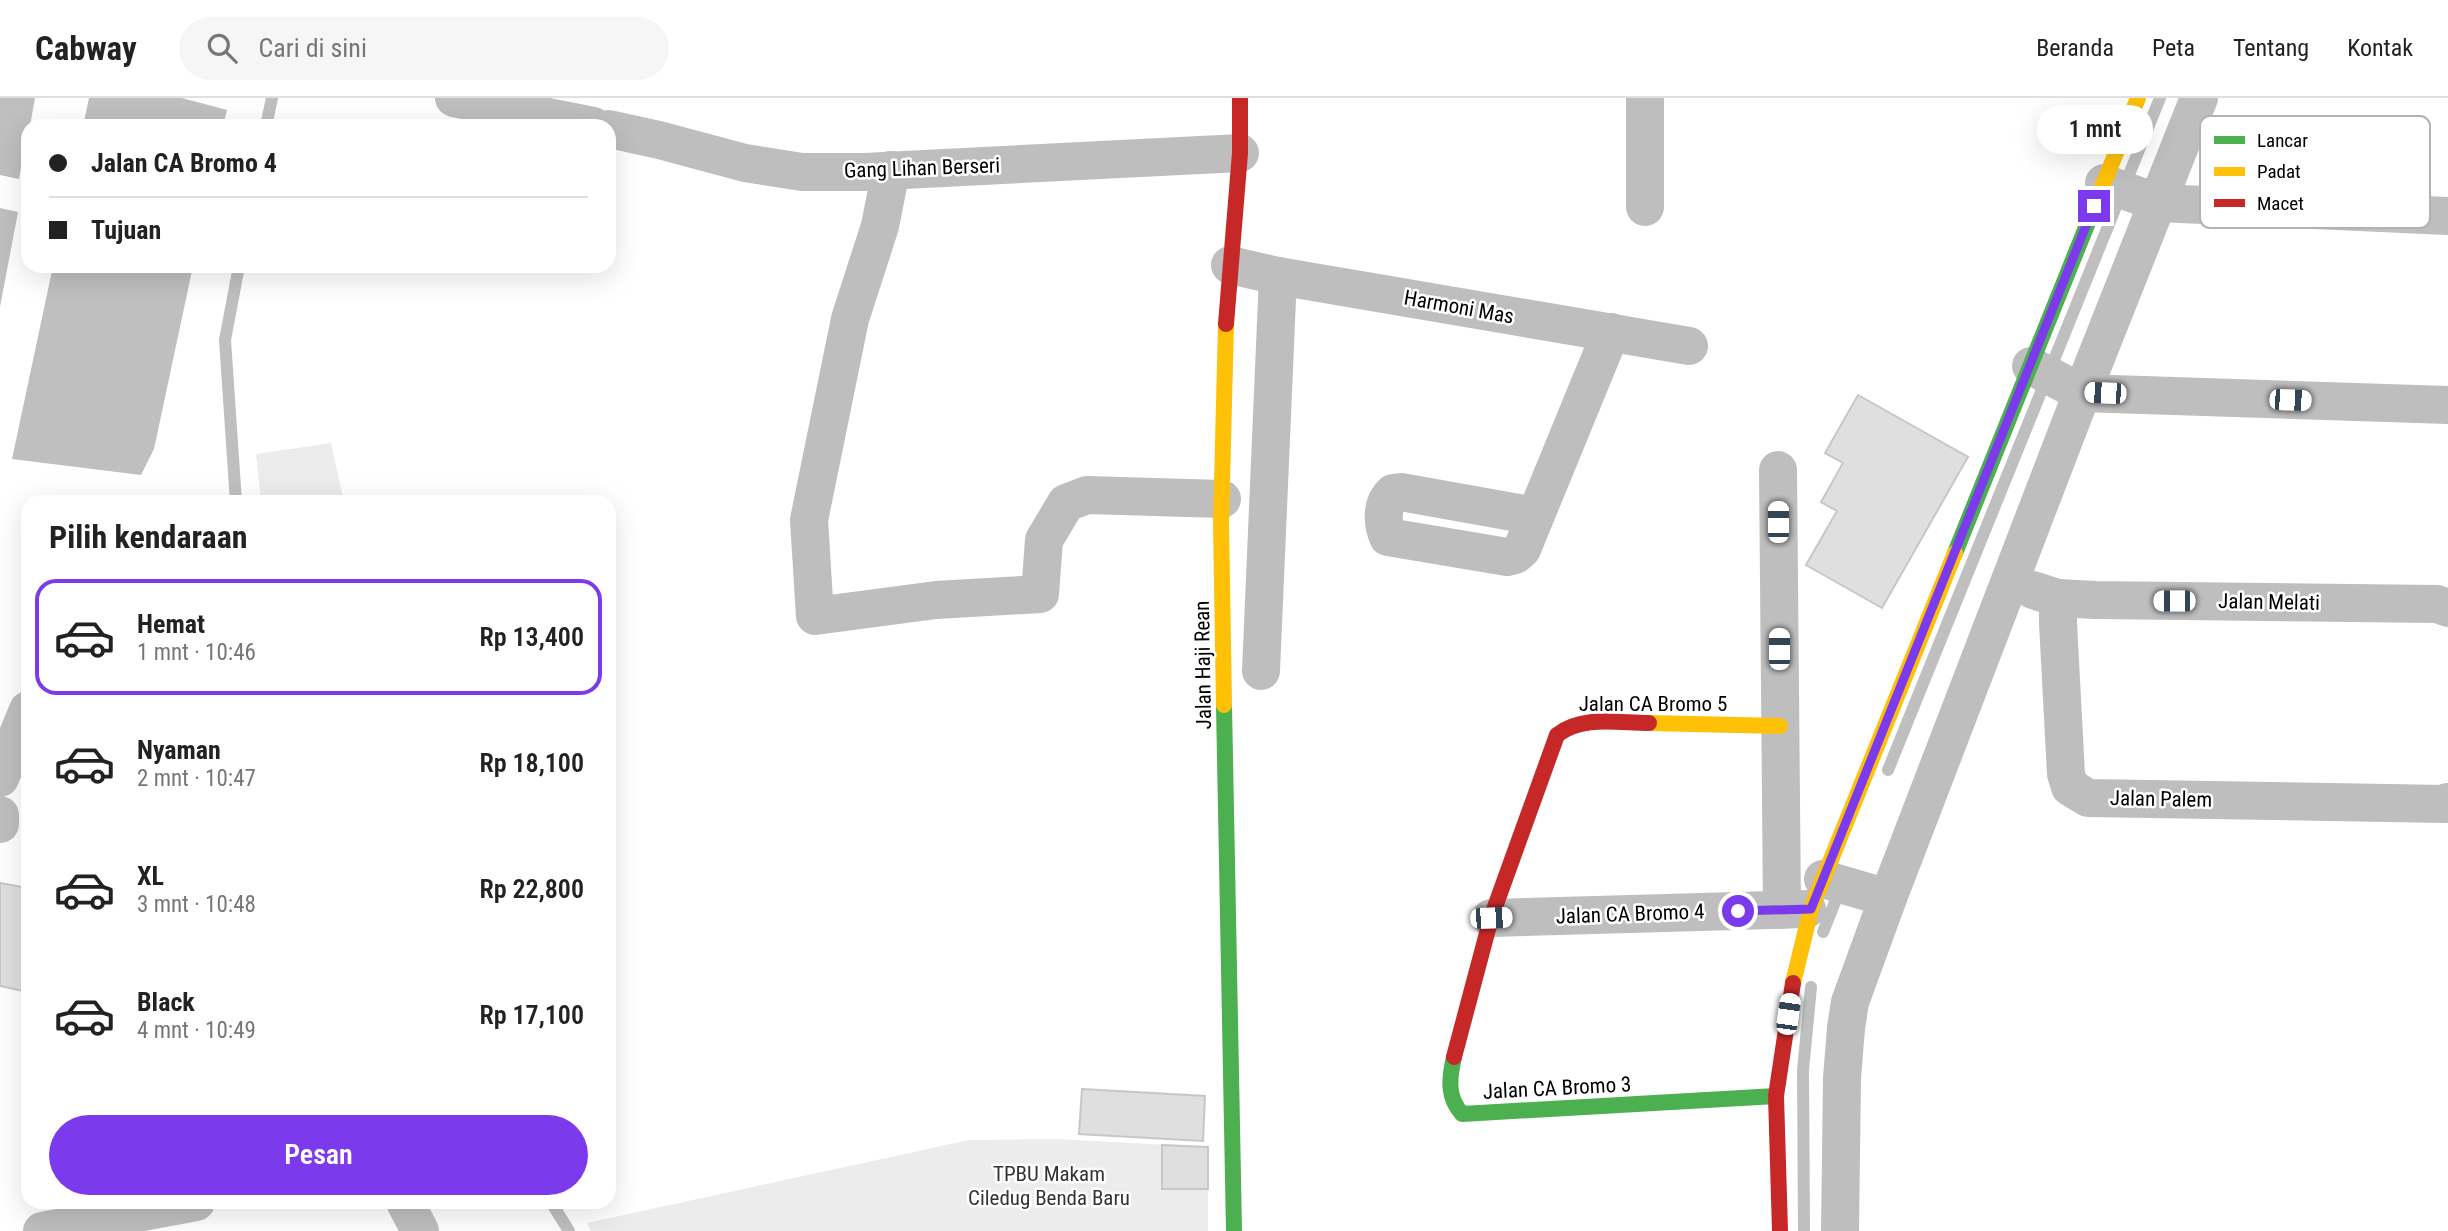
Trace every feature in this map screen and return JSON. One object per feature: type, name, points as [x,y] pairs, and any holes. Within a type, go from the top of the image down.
[{"type":"street","points":[[454,98],[558,119]]},
{"type":"street","name":"Jalan Haji Rean","points":[[1234,1231],[1222,499],[1224,346],[1240,153],[1240,98]]},
{"type":"street","points":[[1645,98],[1645,207]]},
{"type":"street","points":[[1780,1231],[1776,1096],[1805,899],[2031,366],[2138,98]]},
{"type":"street","points":[[1840,1231],[1842,1078],[1850,1002],[2082,393],[2199,98]]},
{"type":"street","name":"Gang Lihan Berseri","points":[[616,131],[745,163],[792,171],[891,170],[1240,153]]},
{"type":"street","points":[[891,170],[880,226],[850,319],[808,520],[815,616],[936,600],[1040,594],[1044,540],[1066,503],[1087,495],[1222,499]]},
{"type":"street","points":[[2104,183],[2158,204],[2200,206]]},
{"type":"street","points":[[2430,215],[2448,216]]},
{"type":"street","name":"Harmoni Mas","points":[[1230,264],[1278,276],[1689,346]]},
{"type":"street","points":[[1261,671],[1278,276]]},
{"type":"street","points":[[1535,516],[1611,332]]},
{"type":"street","points":[[2031,366],[2082,393],[2448,405]]},
{"type":"street","points":[[1777,470],[1780,726],[1805,899]]},
{"type":"street","name":"Jalan Melati","points":[[2013,573],[2031,590],[2059,598],[2437,604],[2448,608]]},
{"type":"street","name":"Jalan Palem","points":[[2059,598],[2066,774],[2070,787],[2088,798],[2446,803]]},
{"type":"street","name":"Jalan CA Bromo 5","points":[[1491,918],[1557,735],[1568,726],[1583,722],[1780,726]]},
{"type":"street","points":[[0,778],[21,727]]},
{"type":"street","points":[[0,815],[0,824]]},
{"type":"street","name":"Jalan CA Bromo 4","points":[[1491,918],[1805,899],[1888,898]]},
{"type":"street","name":"Jalan CA Bromo 3","points":[[1491,918],[1450,1077],[1452,1103],[1462,1114],[1776,1096]]},
{"type":"street","points":[[42,1231],[158,1209]]},
{"type":"street","points":[[409,1209],[420,1231]]},
{"type":"green space","points":[[331,443],[342,495],[260,495],[256,454]]},
{"type":"green space","name":"TPBU Makam Ciledug Benda Baru","points":[[1056,1139],[1208,1147],[1208,1231],[591,1231],[587,1223],[969,1140]]},
{"type":"shaded area","points":[[0,98],[35,98],[31,119],[21,119],[19,179],[0,175]]},
{"type":"shaded area","points":[[89,98],[182,98],[227,110],[225,119],[84,119]]},
{"type":"shaded area","points":[[0,208],[18,212],[0,307]]},
{"type":"shaded area","points":[[52,273],[192,273],[154,449],[141,475],[12,459]]},
{"type":"building","points":[[1858,395],[1968,457],[1882,608],[1806,565],[1837,511],[1821,502],[1843,463],[1825,453]]},
{"type":"building","points":[[0,883],[21,887],[21,990],[0,986]]},
{"type":"building","points":[[1082,1089],[1205,1096],[1203,1141],[1079,1134]]},
{"type":"building","points":[[1162,1145],[1208,1147],[1208,1189],[1162,1189]]},
{"type":"waterway","points":[[268,119],[272,98]]},
{"type":"waterway","points":[[1888,770],[2160,98]]},
{"type":"waterway","points":[[236,495],[225,340],[238,273]]},
{"type":"waterway","points":[[1823,932],[1841,887]]},
{"type":"waterway","points":[[1804,1231],[1803,1070],[1811,987]]},
{"type":"waterway","points":[[555,1209],[569,1231]]},
{"type":"traffic: fast","points":[[1955,553],[2091,215]]},
{"type":"traffic: fast","points":[[1224,705],[1234,1231]]},
{"type":"traffic: fast","points":[[1454,1057],[1450,1087],[1457,1108],[1462,1114],[1776,1096]]},
{"type":"traffic: slow","points":[[2091,215],[2138,98]]},
{"type":"traffic: slow","points":[[1224,705],[1221,522],[1226,324]]},
{"type":"traffic: slow","points":[[1793,983],[1811,909],[1955,553]]},
{"type":"traffic: slow","points":[[1649,723],[1780,726]]},
{"type":"traffic: jam","points":[[1226,324],[1240,153],[1240,98]]},
{"type":"traffic: jam","points":[[1454,1057],[1491,918],[1557,735],[1589,722],[1649,723]]},
{"type":"traffic: jam","points":[[1780,1231],[1776,1096],[1793,983]]},
{"type":"route","points":[[1738,911],[1811,909],[2094,206]]}]
